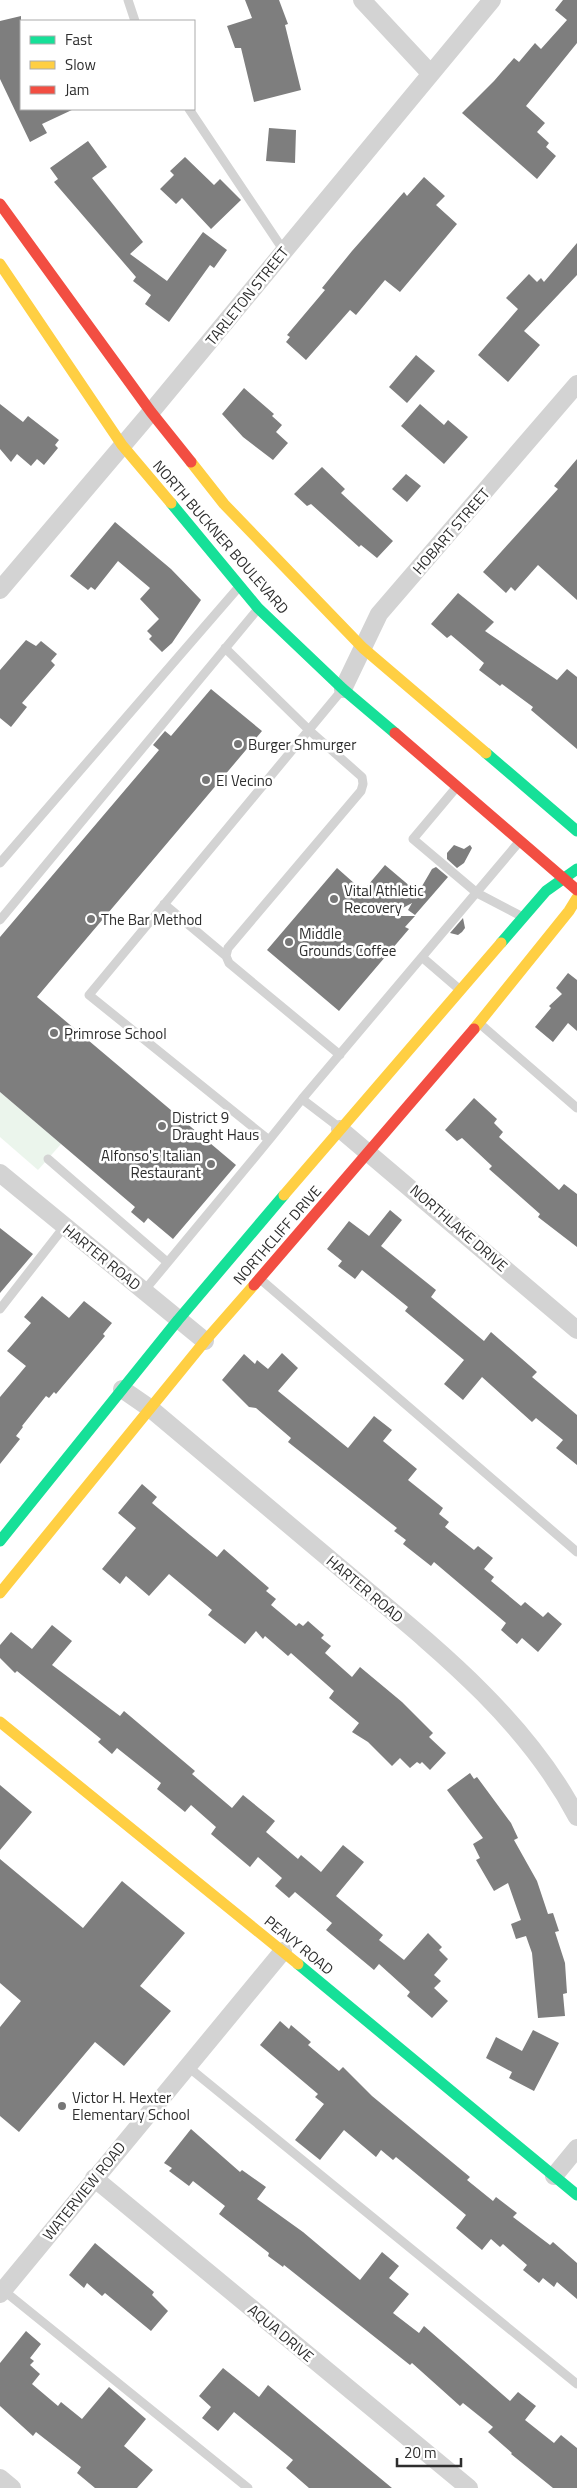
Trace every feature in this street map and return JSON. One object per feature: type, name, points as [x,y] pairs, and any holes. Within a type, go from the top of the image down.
[{"type":"street","points":[[362,0],[430,73]]},
{"type":"street","name":"TARLETON STREET","points":[[0,590],[151,412],[492,0]]},
{"type":"street","name":"NORTH BUCKNER BOULEVARD","points":[[0,204],[151,412],[224,504],[363,648],[577,831]]},
{"type":"street","name":"NORTH BUCKNER BOULEVARD","points":[[0,264],[122,445],[258,608],[343,689],[577,890]]},
{"type":"street","name":"HOBART STREET","points":[[343,689],[379,614],[577,384]]},
{"type":"street","name":"NORTHCLIFF DRIVE","points":[[0,1541],[178,1320],[340,1129],[546,891],[577,869]]},
{"type":"street","name":"NORTHCLIFF DRIVE","points":[[0,1594],[205,1341],[456,1051],[569,911],[577,898]]},
{"type":"street","name":"NORTHLAKE DRIVE","points":[[340,1129],[577,1330]]},
{"type":"street","name":"HARTER ROAD","points":[[0,1173],[205,1341]]},
{"type":"street","name":"HARTER ROAD","points":[[122,1389],[151,1409],[442,1654],[493,1704],[571,1790],[577,1818]]},
{"type":"street","name":"PEAVY ROAD","points":[[0,1722],[283,1951],[577,2195]]},
{"type":"street","name":"WATERVIEW ROAD","points":[[1,2292],[283,1951]]},
{"type":"street","points":[[554,2176],[577,2148]]},
{"type":"street","name":"AQUA DRIVE","points":[[94,2178],[469,2488]]},
{"type":"street","points":[[0,2478],[12,2488]]},
{"type":"lane","points":[[128,0],[135,20]]},
{"type":"lane","points":[[189,110],[284,250]]},
{"type":"lane","points":[[0,863],[240,586]]},
{"type":"lane","points":[[0,920],[258,608]]},
{"type":"lane","points":[[225,648],[310,731],[362,776],[363,784],[361,791],[228,948],[226,956]]},
{"type":"lane","points":[[269,1140],[90,995],[343,689]]},
{"type":"lane","points":[[456,788],[412,839],[477,893],[524,918]]},
{"type":"lane","points":[[144,1291],[302,1099],[519,842]]},
{"type":"lane","points":[[164,904],[226,956],[229,963],[340,1055]]},
{"type":"lane","points":[[423,958],[461,991]]},
{"type":"lane","points":[[478,1022],[577,1108]]},
{"type":"lane","points":[[302,1099],[340,1129]]},
{"type":"lane","points":[[48,1159],[167,1262]]},
{"type":"lane","points":[[0,1309],[64,1227]]},
{"type":"lane","points":[[259,1278],[577,1552]]},
{"type":"lane","points":[[187,2066],[577,2384]]},
{"type":"lane","points":[[1,2292],[248,2488]]},
{"type":"shaded area","points":[[0,1092],[61,1144],[38,1170],[0,1137]]},
{"type":"building","points":[[245,0],[279,0],[288,24],[285,25],[301,90],[254,102],[241,48],[235,48],[227,26],[252,18]]},
{"type":"building","points":[[563,0],[577,0],[577,43],[526,106],[545,123],[537,132],[549,143],[546,147],[556,156],[537,179],[462,113],[514,58],[519,62],[535,43],[541,49],[567,20],[555,10]]},
{"type":"building","points":[[21,16],[20,110],[72,110],[42,124],[47,133],[30,142],[0,79],[0,21]]},
{"type":"building","points":[[269,128],[296,130],[295,163],[266,161]]},
{"type":"building","points":[[88,141],[107,167],[92,178],[143,242],[130,254],[167,281],[203,232],[227,250],[214,268],[210,265],[169,322],[145,304],[151,295],[133,281],[136,277],[54,182],[58,179],[50,168]]},
{"type":"building","points":[[185,157],[214,185],[220,179],[241,200],[211,229],[182,198],[176,204],[160,189],[174,175],[170,171]]},
{"type":"building","points":[[424,177],[445,196],[436,205],[457,224],[400,292],[385,280],[356,315],[350,310],[306,360],[286,342],[290,337],[287,335],[325,290],[322,288],[352,251],[404,192],[407,196]]},
{"type":"building","points":[[577,243],[577,275],[524,331],[540,345],[508,382],[478,355],[518,309],[506,298],[529,274],[537,282],[541,278],[544,282]]},
{"type":"building","points":[[416,355],[435,371],[407,403],[389,387]]},
{"type":"building","points":[[244,388],[274,414],[272,416],[282,425],[276,432],[288,443],[273,460],[243,437],[222,414]]},
{"type":"building","points":[[0,404],[23,422],[28,416],[59,440],[55,445],[58,448],[44,465],[37,459],[31,466],[17,454],[11,462],[0,449]]},
{"type":"building","points":[[420,404],[444,425],[448,420],[468,437],[444,464],[401,426]]},
{"type":"building","points":[[577,459],[577,600],[538,565],[515,591],[511,587],[506,593],[483,572],[558,489],[554,486]]},
{"type":"building","points":[[322,467],[345,489],[341,493],[393,541],[377,558],[361,545],[359,547],[311,504],[307,506],[294,494]]},
{"type":"building","points":[[406,474],[421,486],[407,502],[392,489]]},
{"type":"building","points":[[115,522],[171,569],[201,600],[172,643],[162,652],[149,639],[152,636],[147,631],[159,619],[140,599],[150,588],[118,561],[95,590],[91,587],[88,590],[70,576]]},
{"type":"building","points":[[458,593],[494,622],[485,631],[557,680],[567,669],[577,677],[577,749],[531,710],[533,707],[479,670],[484,663],[451,635],[447,638],[431,624]]},
{"type":"building","points":[[26,640],[36,646],[41,641],[57,654],[51,661],[55,665],[22,703],[27,707],[11,727],[0,718],[0,670]]},
{"type":"building","points":[[211,689],[262,731],[37,997],[236,1165],[173,1239],[148,1218],[144,1223],[131,1212],[135,1207],[0,1092],[0,937],[159,750],[153,745],[165,731],[171,736]]},
{"type":"building","points":[[454,845],[464,849],[470,845],[472,848],[464,863],[457,868],[447,859],[447,853]]},
{"type":"building","points":[[385,865],[418,893],[432,869],[436,867],[448,877],[415,915],[408,910],[412,903],[388,916],[415,916],[405,927],[409,929],[339,1011],[267,950],[337,868],[363,891]]},
{"type":"building","points":[[463,918],[465,928],[462,932],[458,935],[450,933]]},
{"type":"building","points":[[568,973],[577,980],[577,1031],[568,1023],[553,1042],[535,1027],[551,1008],[549,1006],[562,994],[556,988]]},
{"type":"building","points":[[474,1098],[497,1119],[494,1123],[503,1132],[499,1137],[559,1190],[564,1184],[577,1194],[577,1247],[538,1217],[540,1214],[489,1169],[492,1166],[462,1138],[457,1141],[445,1130]]},
{"type":"building","points":[[390,1210],[402,1220],[381,1246],[436,1290],[431,1297],[484,1341],[491,1332],[537,1372],[532,1377],[577,1415],[577,1465],[556,1448],[563,1440],[536,1418],[532,1422],[482,1377],[463,1400],[444,1384],[464,1360],[405,1311],[408,1307],[362,1270],[355,1279],[338,1266],[342,1261],[327,1249],[349,1221],[369,1236]]},
{"type":"building","points":[[0,1228],[33,1254],[0,1293]]},
{"type":"building","points":[[42,1296],[69,1318],[84,1301],[112,1323],[103,1334],[105,1336],[56,1394],[54,1392],[49,1398],[46,1396],[22,1426],[16,1436],[20,1439],[0,1464],[0,1397],[26,1366],[7,1351],[31,1323],[24,1317]]},
{"type":"building","points":[[282,1353],[298,1368],[278,1391],[348,1448],[374,1416],[392,1430],[383,1441],[417,1469],[408,1480],[443,1508],[439,1514],[449,1522],[445,1527],[474,1550],[478,1546],[493,1558],[484,1569],[494,1577],[491,1581],[521,1606],[525,1602],[543,1617],[548,1612],[562,1624],[538,1652],[522,1638],[517,1644],[501,1630],[506,1623],[434,1562],[431,1566],[403,1544],[406,1540],[394,1531],[397,1528],[288,1442],[291,1438],[256,1408],[249,1407],[222,1380],[244,1354],[255,1364],[257,1360],[268,1369]]},
{"type":"building","points":[[142,1484],[157,1497],[152,1503],[190,1535],[217,1557],[224,1549],[269,1588],[266,1591],[276,1599],[271,1605],[296,1626],[299,1623],[303,1626],[308,1621],[324,1635],[321,1638],[331,1646],[325,1653],[352,1677],[360,1667],[402,1702],[433,1733],[429,1737],[446,1753],[430,1770],[422,1762],[420,1764],[417,1762],[410,1768],[400,1758],[392,1766],[368,1742],[352,1732],[359,1723],[329,1698],[334,1691],[291,1653],[288,1656],[265,1636],[263,1639],[256,1631],[245,1644],[208,1615],[212,1610],[169,1574],[149,1596],[126,1576],[120,1584],[102,1569],[136,1528],[118,1513]]},
{"type":"building","points":[[52,1625],[72,1641],[52,1665],[120,1716],[124,1711],[195,1771],[192,1774],[232,1808],[243,1795],[275,1821],[266,1832],[298,1859],[301,1855],[321,1872],[343,1845],[364,1862],[336,1896],[383,1935],[379,1940],[404,1960],[428,1933],[442,1947],[439,1950],[448,1959],[434,1975],[441,1981],[434,1988],[448,2001],[432,2018],[407,1996],[410,1992],[379,1964],[374,1970],[326,1930],[332,1923],[295,1892],[289,1898],[275,1886],[282,1878],[258,1857],[250,1867],[211,1834],[216,1827],[191,1805],[185,1812],[157,1789],[161,1783],[117,1748],[112,1754],[98,1742],[101,1739],[17,1671],[15,1673],[0,1658],[0,1645],[11,1632],[32,1649]]},
{"type":"building","points":[[470,1773],[474,1779],[477,1777],[511,1823],[518,1838],[514,1840],[537,1881],[548,1914],[553,1913],[559,1931],[555,1932],[565,1963],[567,1993],[563,1994],[565,2016],[538,2018],[532,1953],[526,1936],[516,1939],[511,1924],[521,1920],[508,1883],[494,1891],[476,1860],[480,1858],[473,1844],[483,1838],[447,1790]]},
{"type":"building","points":[[0,1785],[32,1812],[0,1850]]},
{"type":"building","points":[[0,1859],[83,1928],[122,1881],[185,1933],[140,1986],[171,2011],[124,2066],[95,2042],[19,2132],[0,2116],[0,2027],[21,2001],[0,1983]]},
{"type":"building","points":[[280,2021],[289,2029],[291,2025],[311,2042],[308,2045],[339,2071],[343,2067],[372,2096],[470,2177],[467,2180],[493,2201],[496,2197],[517,2213],[513,2217],[550,2245],[553,2242],[577,2263],[577,2299],[557,2282],[554,2287],[543,2278],[539,2283],[523,2270],[527,2265],[503,2244],[500,2247],[491,2239],[482,2250],[456,2228],[466,2215],[396,2157],[393,2160],[381,2150],[376,2157],[344,2130],[320,2160],[295,2140],[324,2104],[315,2097],[318,2094],[260,2045]]},
{"type":"building","points":[[533,2030],[559,2043],[534,2091],[509,2078],[512,2072],[486,2058],[496,2037],[522,2051]]},
{"type":"building","points":[[191,2129],[240,2172],[242,2170],[266,2187],[257,2199],[303,2232],[360,2280],[382,2252],[399,2266],[389,2278],[409,2294],[393,2313],[419,2333],[424,2326],[510,2401],[518,2392],[536,2406],[525,2420],[554,2443],[561,2435],[577,2448],[577,2488],[553,2488],[511,2454],[488,2432],[493,2427],[463,2403],[460,2406],[412,2363],[410,2365],[284,2265],[283,2267],[268,2256],[269,2253],[219,2214],[225,2206],[193,2181],[189,2186],[169,2171],[172,2168],[164,2163]]},
{"type":"building","points":[[95,2243],[154,2292],[152,2295],[168,2311],[151,2331],[105,2293],[102,2296],[87,2283],[84,2288],[69,2275]]},
{"type":"building","points":[[26,2331],[41,2344],[30,2358],[34,2361],[30,2365],[40,2374],[32,2384],[58,2406],[61,2402],[82,2419],[109,2387],[146,2419],[124,2446],[153,2470],[137,2488],[95,2488],[77,2473],[81,2467],[36,2432],[33,2436],[0,2406],[0,2363]]},
{"type":"building","points":[[223,2368],[259,2397],[268,2385],[392,2488],[309,2488],[286,2468],[293,2460],[234,2412],[218,2431],[202,2418],[211,2407],[199,2396]]},
{"type":"traffic: fast","points":[[171,503],[258,608],[343,689],[395,733]]},
{"type":"traffic: fast","points":[[486,753],[577,831]]},
{"type":"traffic: fast","points":[[501,943],[546,891],[577,869]]},
{"type":"traffic: fast","points":[[0,1541],[178,1320],[284,1195]]},
{"type":"traffic: fast","points":[[298,1964],[577,2195]]},
{"type":"traffic: slow","points":[[0,264],[122,445],[171,503]]},
{"type":"traffic: slow","points":[[191,462],[224,504],[363,648],[486,753]]},
{"type":"traffic: slow","points":[[474,1029],[569,911],[577,898]]},
{"type":"traffic: slow","points":[[284,1195],[501,943]]},
{"type":"traffic: slow","points":[[0,1593],[205,1341],[254,1285]]},
{"type":"traffic: slow","points":[[0,1722],[298,1964]]},
{"type":"traffic: jam","points":[[0,204],[151,412],[191,462]]},
{"type":"traffic: jam","points":[[395,733],[577,890]]},
{"type":"traffic: jam","points":[[254,1285],[474,1029]]},
{"type":"place","name":"Burger Shmurger","points":[[238,744]]},
{"type":"place","name":"El Vecino","points":[[206,780]]},
{"type":"place","name":"Vital Athletic Recovery","points":[[334,899]]},
{"type":"place","name":"The Bar Method","points":[[91,919]]},
{"type":"place","name":"Middle Grounds Coffee","points":[[289,942]]},
{"type":"place","name":"Primrose School","points":[[54,1033]]},
{"type":"place","name":"District 9 Draught Haus","points":[[162,1126]]},
{"type":"place","name":"Alfonso's Italian Restaurant","points":[[211,1164]]},
{"type":"place","name":"Victor H. Hexter Elementary School","points":[[62,2106]]}]
